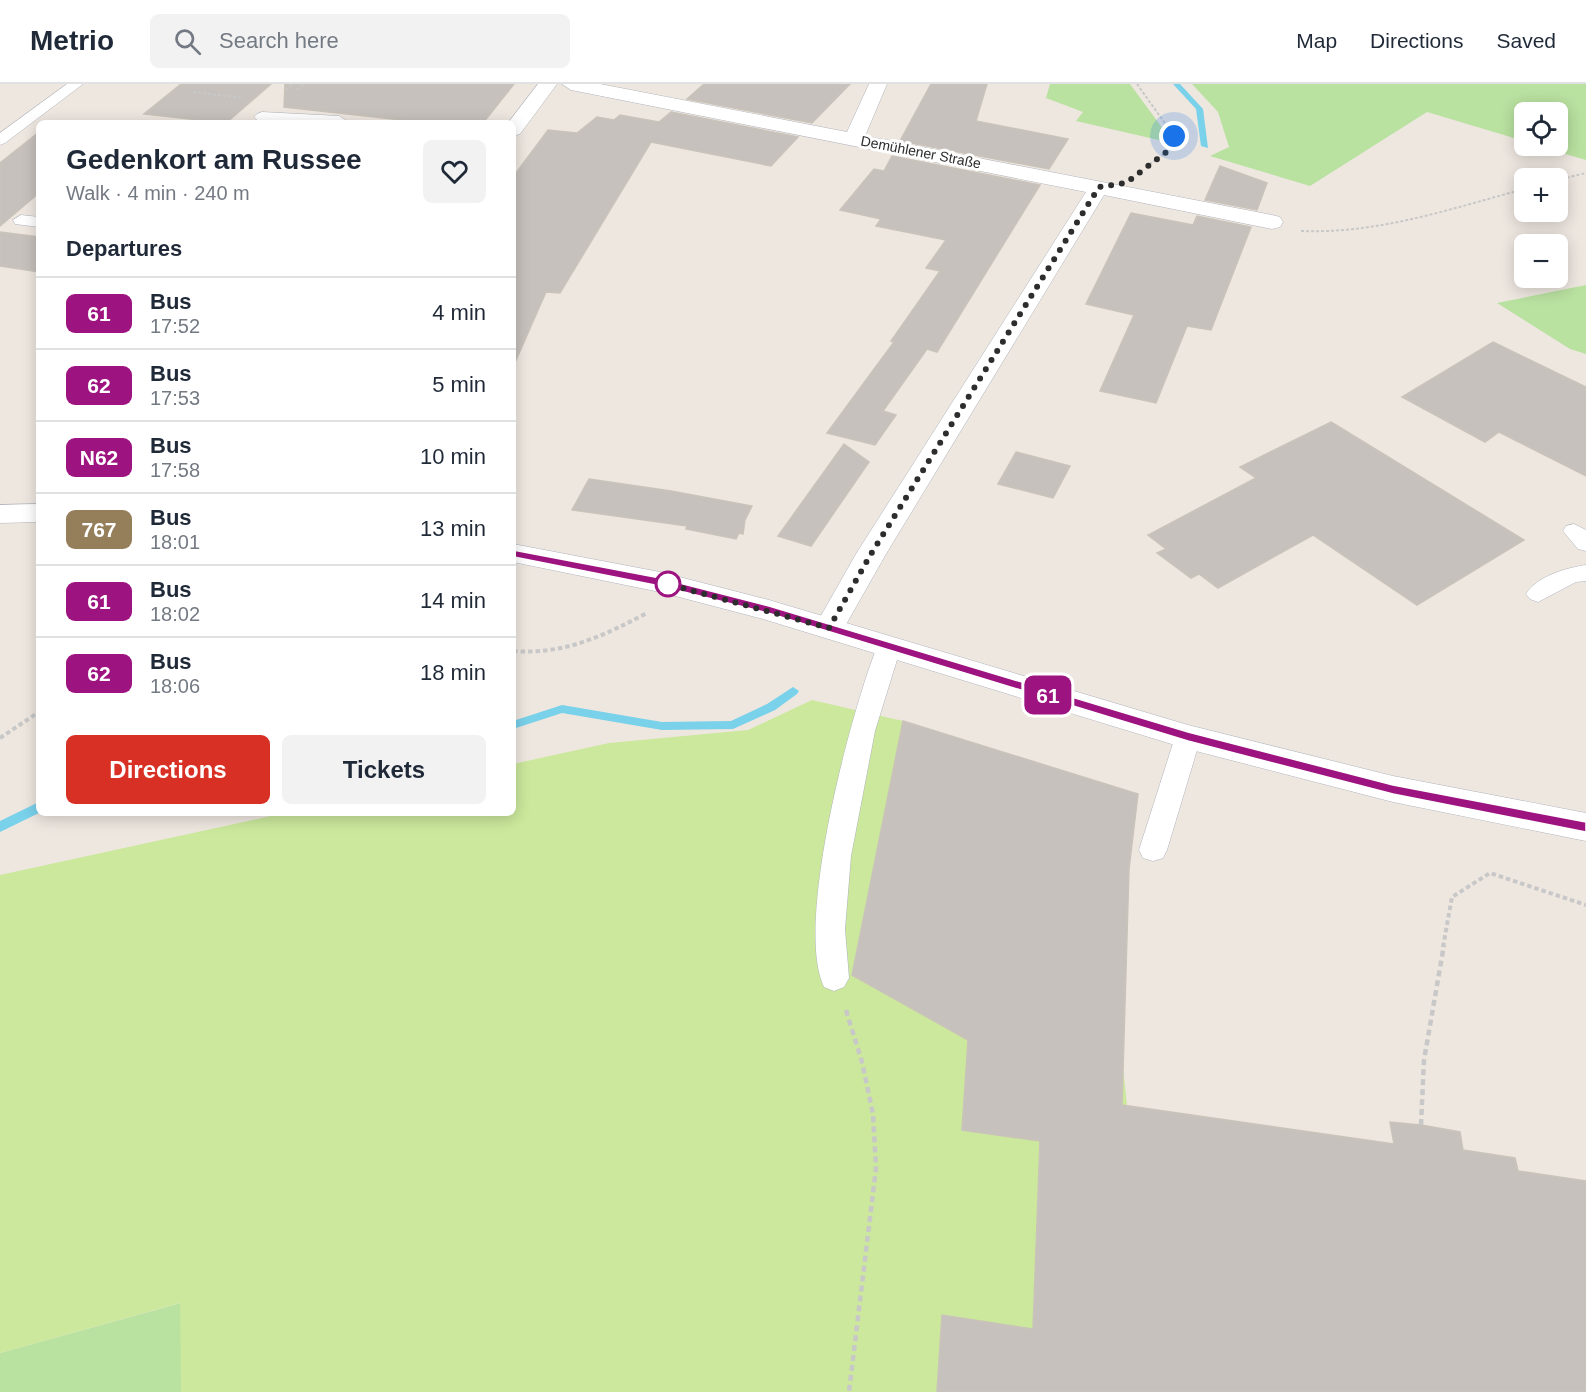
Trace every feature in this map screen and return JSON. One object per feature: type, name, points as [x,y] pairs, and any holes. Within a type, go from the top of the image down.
[{"type":"street","points":[[516,126],[548,84]]},
{"type":"street","name":"Demühlener Straße","points":[[571,84],[1272,222]]},
{"type":"street","points":[[854,139],[878,84]]},
{"type":"street","points":[[829,628],[871,554],[1099,187]]},
{"type":"street","points":[[0,514],[36,513]]},
{"type":"street","points":[[516,554],[660,582],[829,628],[1188,736],[1393,789],[1586,827]]},
{"type":"lane","points":[[0,140],[76,84]]},
{"type":"lane","points":[[262,117],[320,120]]},
{"type":"lane","points":[[21,220],[36,222]]},
{"type":"lane","points":[[1538,594],[1570,575],[1586,573]]},
{"type":"lane","points":[[834,978],[829,946],[830,910],[840,837],[866,717],[888,647]]},
{"type":"lane","points":[[1154,850],[1188,736]]},
{"type":"path","points":[[1099,187],[1126,183],[1169,150],[1174,136],[1137,84]]},
{"type":"path","points":[[1568,177],[1586,173]]},
{"type":"path","points":[[1272,222],[1298,231],[1329,234],[1375,227],[1514,192]]},
{"type":"path","points":[[516,651],[532,654],[579,648],[655,610]]},
{"type":"path","points":[[0,738],[36,713]]},
{"type":"path","points":[[1421,1125],[1424,1060],[1452,897],[1490,873],[1586,905]]},
{"type":"path","points":[[834,978],[862,1062],[873,1114],[876,1168],[849,1392]]},
{"type":"green space","points":[[1050,84],[1130,84],[1166,133],[1163,141],[1076,121],[1083,112],[1046,98]]},
{"type":"green space","points":[[1192,84],[1586,84],[1586,160],[1568,155],[1568,102],[1514,102],[1514,138],[1427,112],[1310,186],[1210,156],[1229,147],[1218,112]]},
{"type":"green space","points":[[1586,285],[1586,354],[1570,349],[1497,303]]},
{"type":"green space","points":[[812,700],[903,721],[852,975],[975,1044],[1123,1067],[1127,1105],[1127,1392],[181,1392],[180,1303],[0,1353],[0,875],[271,816],[516,816],[516,763],[609,743],[748,730]]},
{"type":"green space","points":[[181,1303],[181,1392],[0,1392],[0,1353]]},
{"type":"building","points":[[181,84],[271,84],[229,120],[199,120],[144,114]]},
{"type":"building","points":[[285,84],[514,84],[485,120],[402,120],[284,107]]},
{"type":"building","points":[[704,84],[850,84],[812,123],[687,99]]},
{"type":"building","points":[[931,84],[987,84],[976,121],[1068,139],[1049,169],[900,141]]},
{"type":"building","points":[[671,112],[798,137],[771,166],[651,142],[560,293],[546,292],[516,360],[516,173],[548,130],[577,133],[597,117],[614,120],[620,115],[659,122]]},
{"type":"building","points":[[36,134],[36,196],[0,226],[0,163]]},
{"type":"building","points":[[892,156],[1040,185],[937,352],[927,349],[883,411],[896,415],[875,445],[827,433],[894,342],[891,341],[940,271],[926,268],[946,240],[876,226],[881,219],[840,210],[874,169],[884,171]]},
{"type":"building","points":[[1220,166],[1267,183],[1257,210],[1205,200]]},
{"type":"building","points":[[1131,213],[1193,225],[1197,216],[1251,227],[1211,330],[1187,326],[1156,403],[1100,391],[1134,315],[1086,304]]},
{"type":"building","points":[[0,232],[36,237],[36,272],[0,266]]},
{"type":"building","points":[[1493,342],[1586,387],[1586,476],[1499,432],[1485,442],[1402,397]]},
{"type":"building","points":[[1331,422],[1524,540],[1417,605],[1313,535],[1218,588],[1199,574],[1191,578],[1157,553],[1166,549],[1148,535],[1256,478],[1240,467]]},
{"type":"building","points":[[844,444],[869,462],[811,546],[778,536]]},
{"type":"building","points":[[1016,452],[1070,466],[1053,498],[998,484]]},
{"type":"building","points":[[589,479],[752,506],[745,520],[743,534],[739,533],[736,539],[686,529],[687,526],[572,510]]},
{"type":"building","points":[[903,721],[1138,794],[1129,869],[1122,1105],[1394,1144],[1390,1122],[1421,1125],[1460,1132],[1463,1150],[1515,1158],[1518,1171],[1586,1181],[1586,1392],[937,1392],[942,1315],[1033,1329],[1040,1141],[962,1130],[968,1040],[852,975]]},
{"type":"waterway","points":[[1176,84],[1199,109],[1205,146]]},
{"type":"waterway","points":[[516,724],[562,709],[662,726],[733,725],[771,707],[793,691]]},
{"type":"waterway","points":[[0,827],[36,809]]},
{"type":"bus line","name":"61","points":[[516,553],[660,582],[769,610],[1188,736],[1393,789],[1586,827]]},
{"type":"route","points":[[668,584],[660,582],[829,628],[871,554],[1099,187],[1126,183],[1169,150],[1174,136]]}]
